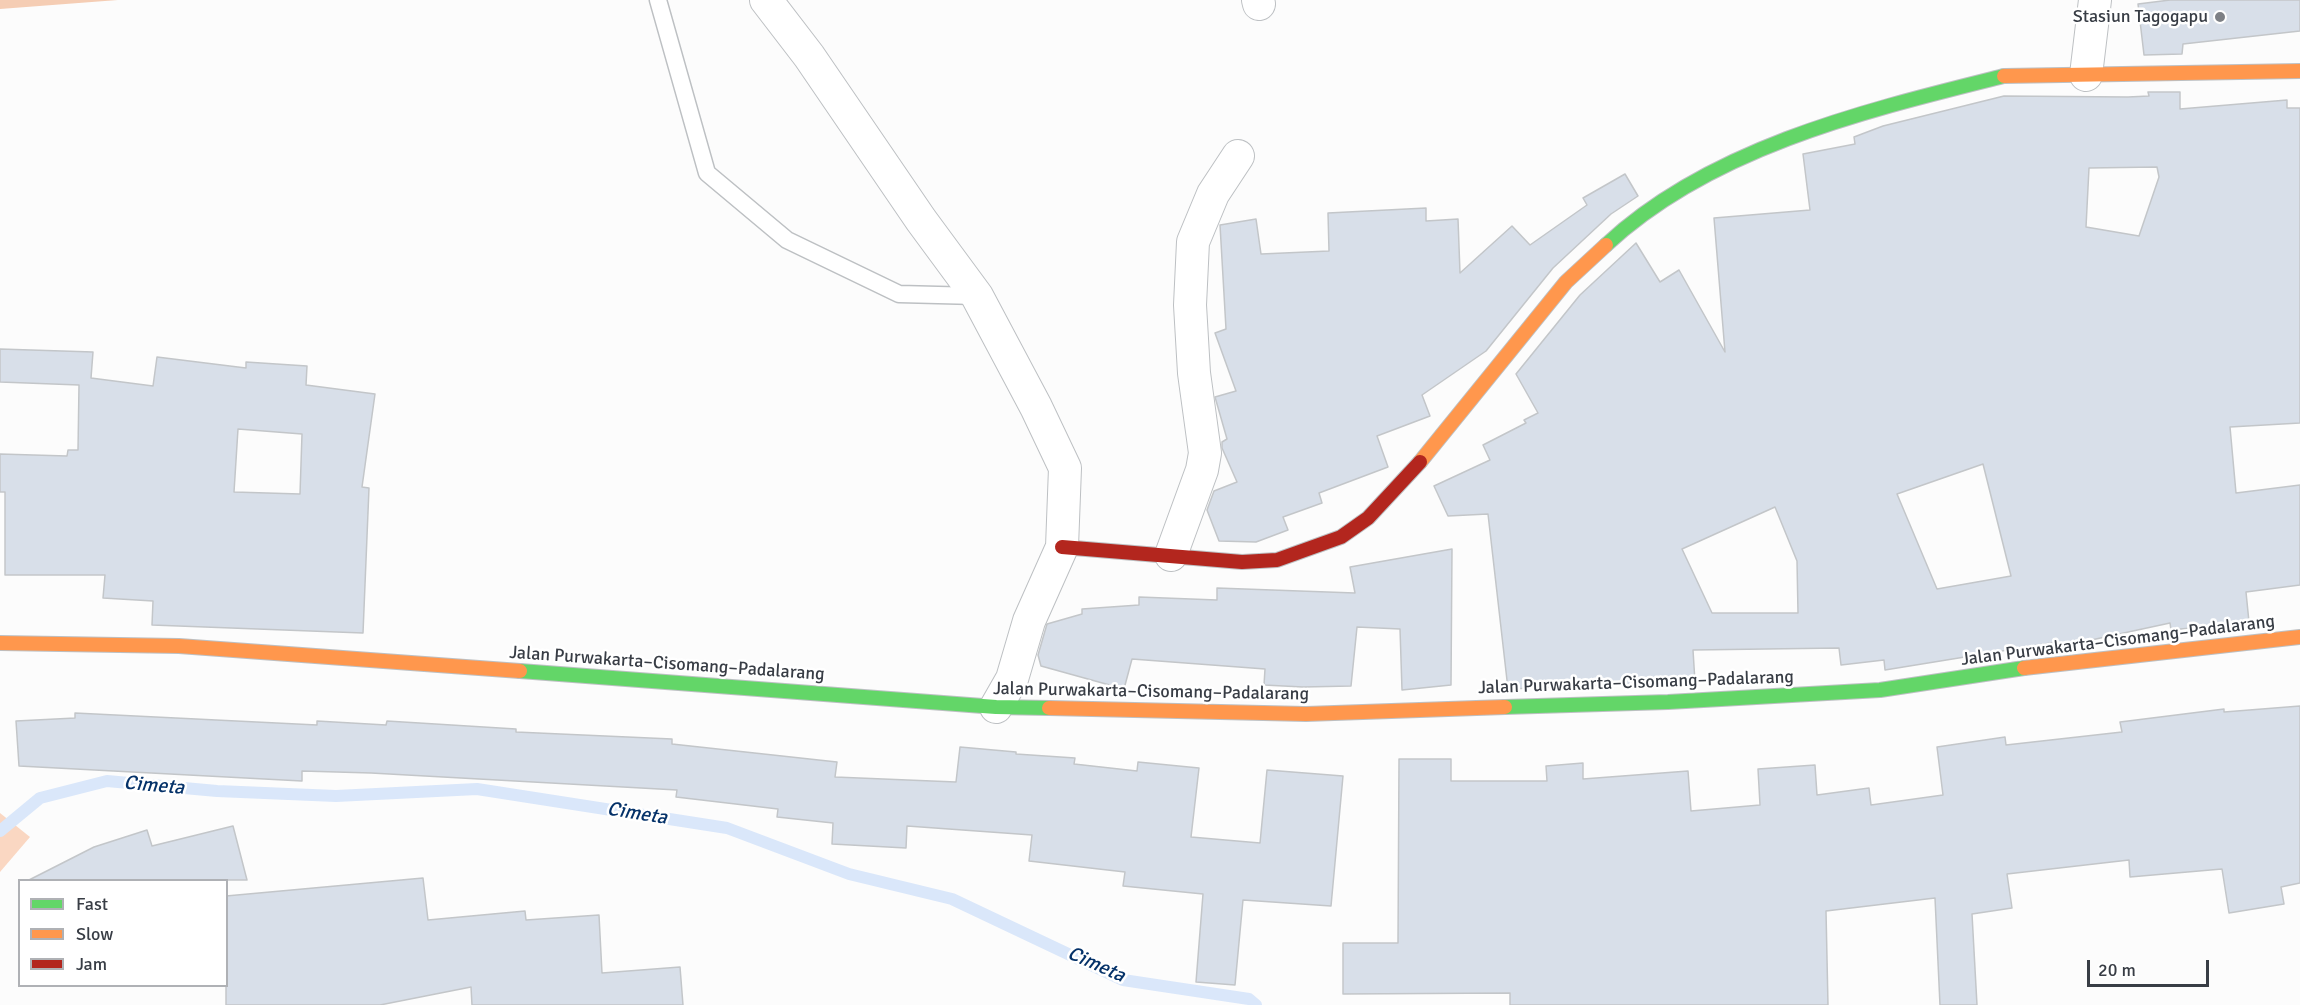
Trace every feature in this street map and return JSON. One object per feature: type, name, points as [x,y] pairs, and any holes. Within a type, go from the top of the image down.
[{"type":"main road","points":[[1062,547],[1242,562],[1277,560],[1341,537],[1368,518],[1407,478],[1566,282],[1624,228],[1697,179],[1791,138],[1887,105],[2006,76],[2300,71]]},
{"type":"main road","name":"Jalan Purwakarta–Cisomang–Padalarang","points":[[0,643],[179,646],[996,707],[1306,714],[1679,702],[1880,690],[2053,664],[2300,637]]},
{"type":"street","points":[[766,0],[809,56],[976,296],[1036,407],[1065,468],[1062,547],[1029,621],[1012,679],[996,707]]},
{"type":"street","points":[[2086,75],[2095,0]]},
{"type":"street","points":[[1172,555],[1202,470],[1205,453],[1194,373],[1191,316],[1193,242],[1213,194],[1238,156]]},
{"type":"lane","points":[[658,0],[707,173],[787,240],[899,294],[976,296]]},
{"type":"shaded area","points":[[0,0],[118,0],[0,9]]},
{"type":"shaded area","points":[[0,813],[30,837],[0,872]]},
{"type":"building","name":"Stasiun Tagogapu","points":[[2170,0],[2300,0],[2300,31],[2183,44],[2182,54],[2144,55],[2138,4]]},
{"type":"building","points":[[2148,92],[2180,92],[2180,109],[2287,100],[2287,108],[2300,108],[2300,423],[2230,427],[2236,493],[2300,485],[2300,585],[2246,592],[2249,622],[2171,630],[2170,623],[2082,642],[2058,645],[2057,642],[1885,670],[1884,660],[1841,665],[1839,648],[1693,650],[1695,682],[1508,689],[1488,514],[1448,516],[1434,486],[1490,460],[1483,445],[1526,423],[1524,420],[1538,413],[1516,374],[1580,295],[1636,243],[1660,282],[1679,270],[1725,352],[1714,218],[1810,210],[1803,154],[1855,144],[1854,137],[1883,126],[2004,96],[2149,96]],"holes":[[[2157,167],[2159,177],[2139,236],[2086,227],[2089,168]],[[1983,464],[2011,576],[1937,589],[1897,494]],[[1775,507],[1797,561],[1798,613],[1712,613],[1682,549]]]},
{"type":"building","points":[[1625,174],[1638,196],[1611,214],[1553,268],[1486,351],[1422,395],[1430,416],[1377,436],[1388,467],[1319,493],[1322,503],[1283,517],[1288,530],[1256,542],[1219,541],[1207,510],[1214,491],[1237,482],[1222,448],[1222,442],[1227,439],[1215,397],[1236,391],[1215,333],[1226,329],[1220,225],[1256,219],[1261,254],[1329,251],[1328,213],[1426,208],[1426,221],[1458,219],[1460,273],[1512,226],[1530,245],[1587,205],[1583,198]]},
{"type":"building","points":[[0,349],[93,352],[91,378],[153,386],[157,357],[246,368],[246,362],[307,366],[306,385],[375,394],[362,487],[369,488],[363,633],[152,625],[153,601],[103,598],[105,575],[5,575],[5,492],[0,492],[0,454],[67,456],[68,450],[78,450],[79,385],[0,382]],"holes":[[[238,429],[302,434],[300,494],[234,492]]]},
{"type":"building","points":[[1452,549],[1451,685],[1402,690],[1400,629],[1357,627],[1351,686],[1264,685],[1265,669],[1132,659],[1124,689],[1041,666],[1038,655],[1047,624],[1082,614],[1082,609],[1139,605],[1139,597],[1217,600],[1217,588],[1355,593],[1350,567]]},
{"type":"building","points":[[2300,706],[2300,883],[2281,887],[2284,904],[2229,913],[2222,869],[2130,877],[2129,860],[2007,874],[2012,908],[1972,914],[1977,1005],[1940,1005],[1935,898],[1826,911],[1828,1005],[1510,1005],[1510,993],[1343,994],[1343,943],[1398,943],[1399,759],[1451,759],[1451,781],[1547,781],[1546,766],[1583,763],[1583,779],[1688,771],[1691,811],[1760,805],[1758,769],[1815,765],[1817,795],[1869,788],[1871,805],[1943,795],[1937,747],[2005,737],[2006,745],[2122,732],[2120,722],[2224,709],[2224,712]]},
{"type":"building","points":[[75,713],[317,725],[317,721],[386,725],[387,721],[516,729],[516,732],[672,739],[672,744],[837,762],[835,777],[956,782],[960,747],[1075,758],[1074,764],[1137,771],[1138,762],[1199,768],[1191,837],[1260,843],[1267,770],[1343,776],[1331,906],[1243,900],[1235,985],[1196,982],[1203,894],[1123,886],[1125,872],[1029,861],[1032,835],[907,826],[906,848],[832,844],[833,823],[777,817],[778,809],[676,797],[677,790],[371,773],[302,771],[302,781],[19,766],[16,721],[75,718]]},
{"type":"building","points":[[233,826],[247,880],[31,879],[94,847],[147,830],[152,846]]},
{"type":"building","points":[[423,878],[428,920],[525,911],[526,920],[599,915],[602,973],[680,967],[683,1005],[472,1005],[471,987],[380,1005],[226,1005],[228,896]]},
{"type":"waterway","name":"Cimeta","points":[[0,831],[40,798],[107,781],[217,791],[336,796],[477,789],[727,828],[849,874],[952,899],[1123,980],[1249,999],[1256,1005]]},
{"type":"traffic: fast","points":[[1606,245],[1648,211],[1693,182],[1742,157],[1793,136],[1846,119],[2004,76]]},
{"type":"traffic: fast","points":[[1505,707],[1668,702],[1880,690],[2024,668]]},
{"type":"traffic: fast","points":[[520,671],[996,707],[1049,708]]},
{"type":"traffic: slow","points":[[2004,76],[2300,71]]},
{"type":"traffic: slow","points":[[1420,462],[1566,282],[1606,245]]},
{"type":"traffic: slow","points":[[2024,668],[2300,637]]},
{"type":"traffic: slow","points":[[0,643],[179,646],[520,671]]},
{"type":"traffic: slow","points":[[1049,708],[1306,714],[1505,707]]},
{"type":"traffic: jam","points":[[1062,547],[1242,562],[1277,560],[1341,537],[1368,518],[1420,462]]},
{"type":"place","name":"Stasiun Tagogapu","points":[[2220,17]]}]
